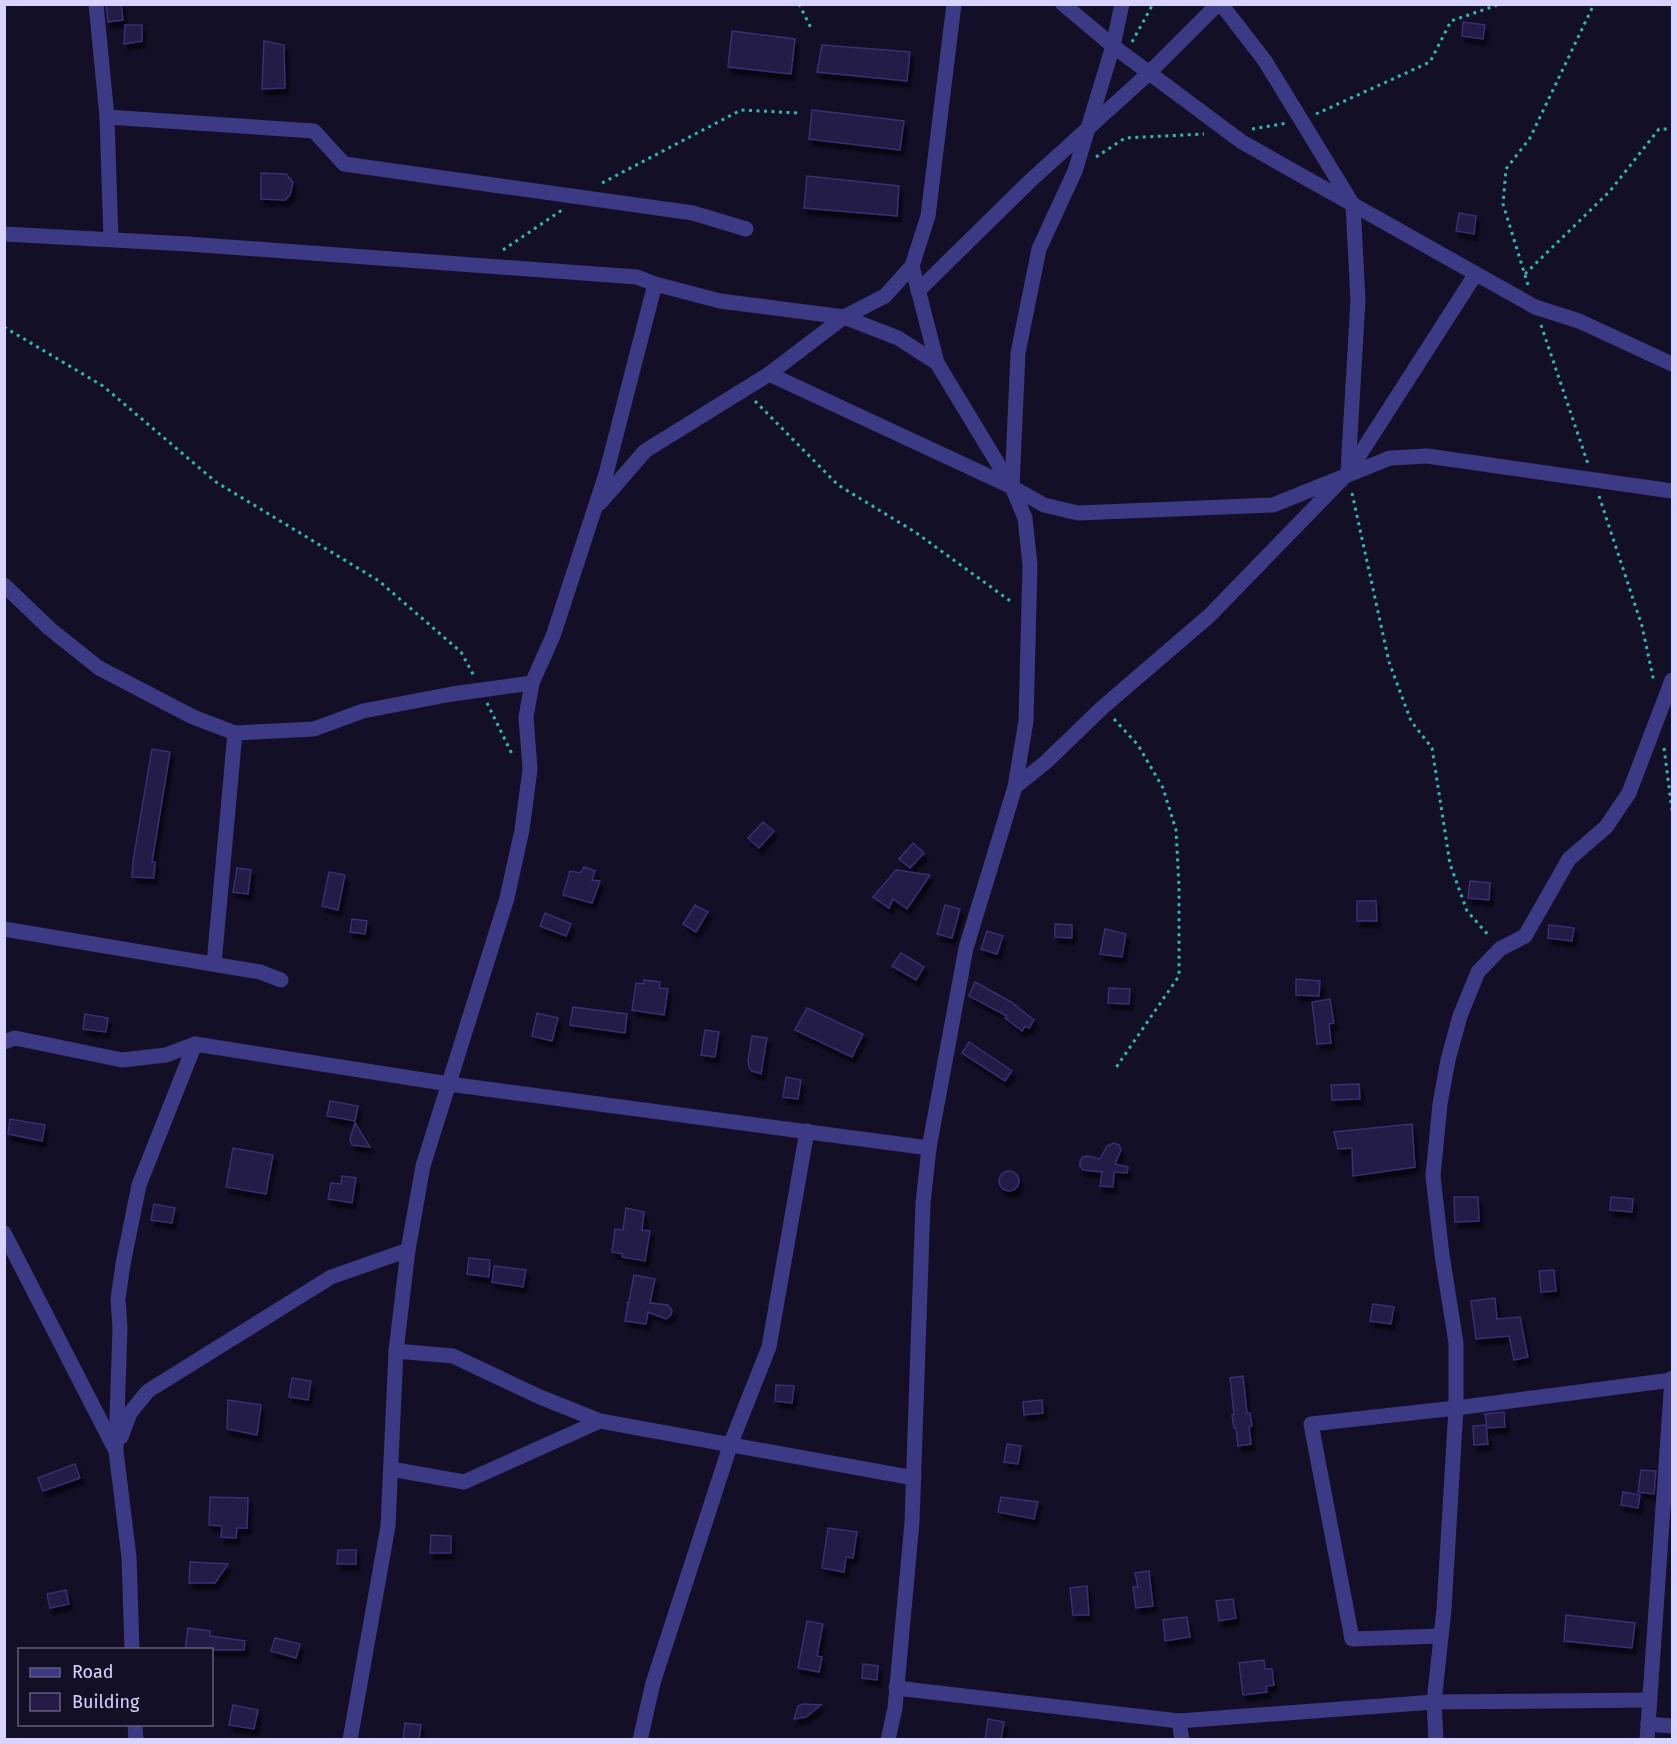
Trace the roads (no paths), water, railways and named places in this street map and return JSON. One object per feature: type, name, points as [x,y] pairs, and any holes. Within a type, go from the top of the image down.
[{"type":"street","points":[[96,4],[107,117],[111,239]]},
{"type":"street","points":[[594,510],[645,451],[769,374],[844,317],[885,296],[912,266],[927,216],[954,4]]},
{"type":"street","points":[[1063,4],[1118,51],[1242,142],[1535,307],[1579,321],[1672,364]]},
{"type":"street","points":[[1012,487],[1017,353],[1038,249],[1075,171],[1088,129],[1118,51],[1122,4]]},
{"type":"street","points":[[918,291],[1030,181],[1149,73],[1220,4],[1265,61],[1353,205],[1358,300],[1348,473]]},
{"type":"street","points":[[107,117],[314,131],[344,164],[693,213],[746,229]]},
{"type":"street","points":[[4,234],[111,239],[637,277],[720,301],[844,317],[898,338],[937,363]]},
{"type":"street","points":[[888,1740],[895,1708],[912,1521],[923,1203],[929,1148],[966,948],[1014,787],[1026,721],[1030,565],[1025,518],[1012,487],[937,363],[912,266]]},
{"type":"street","points":[[1014,787],[1046,762],[1103,707],[1209,616],[1348,473],[1476,275]]},
{"type":"street","points":[[350,1740],[388,1526],[396,1352],[408,1251],[423,1166],[507,898],[522,830],[530,769],[526,717],[532,683],[553,636],[606,474],[656,284]]},
{"type":"street","points":[[769,374],[1012,487],[1044,505],[1078,513],[1273,505],[1390,458],[1427,456],[1672,491]]},
{"type":"street","points":[[4,585],[50,629],[99,668],[193,717],[235,732],[314,729],[363,711],[532,683]]},
{"type":"street","points":[[1436,1740],[1434,1702],[1441,1636],[1456,1408],[1455,1343],[1432,1176],[1440,1104],[1448,1059],[1460,1016],[1478,972],[1500,949],[1526,936],[1569,859],[1606,827],[1629,793],[1672,680]]},
{"type":"street","points":[[214,964],[235,732]]},
{"type":"street","points":[[4,929],[260,972],[281,980]]},
{"type":"street","points":[[4,1042],[15,1038],[122,1060],[166,1055],[195,1044],[449,1084],[929,1148]]},
{"type":"street","points":[[132,1648],[129,1557],[116,1451],[120,1328],[118,1299],[139,1185],[195,1044]]},
{"type":"street","points":[[640,1740],[652,1683],[730,1443],[769,1347],[807,1131]]},
{"type":"street","points":[[4,1233],[116,1451]]},
{"type":"street","points":[[116,1451],[130,1413],[148,1391],[332,1277],[408,1251]]},
{"type":"street","points":[[396,1352],[453,1356],[540,1397],[600,1421],[914,1478]]},
{"type":"street","points":[[1441,1636],[1352,1639],[1311,1425],[1672,1379],[1647,1740]]},
{"type":"street","points":[[391,1469],[464,1482],[600,1421]]},
{"type":"street","points":[[896,1688],[1179,1721],[1434,1702],[1650,1700]]},
{"type":"street","points":[[1179,1721],[1182,1740]]},
{"type":"street","points":[[1648,1724],[1672,1726]]}]
